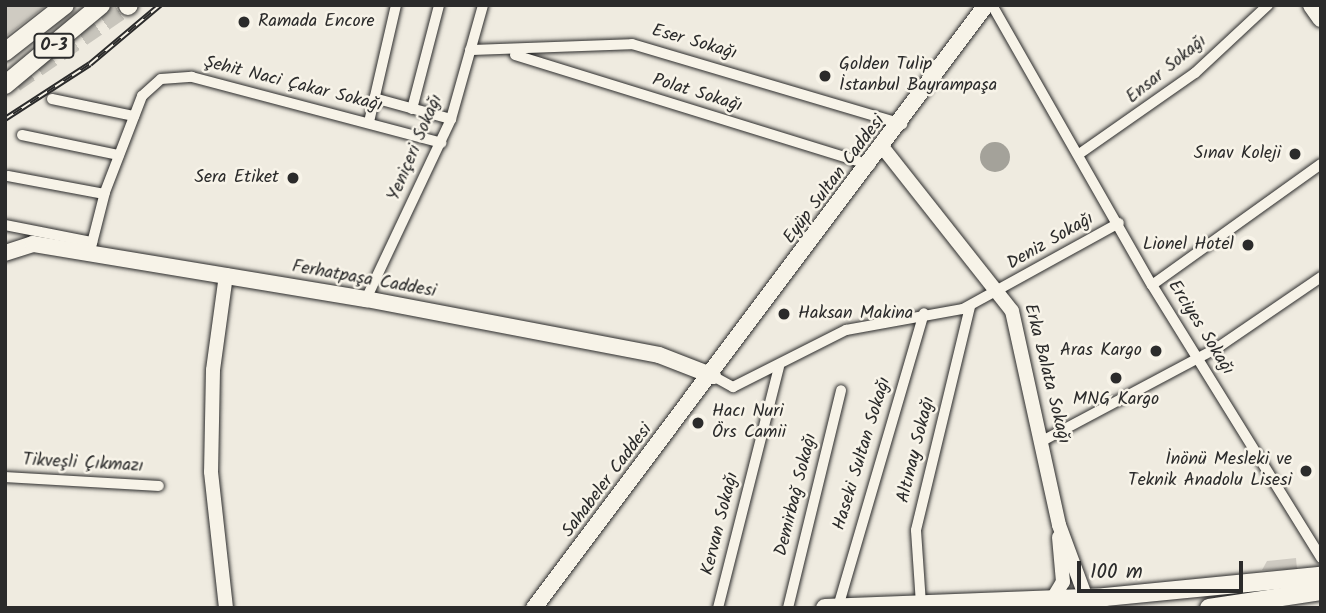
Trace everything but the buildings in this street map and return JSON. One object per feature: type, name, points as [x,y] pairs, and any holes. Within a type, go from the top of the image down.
[{"type":"main road","name":"O-3","points":[[5,52],[65,5]]},
{"type":"main road","name":"O-3","points":[[5,85],[101,5]]},
{"type":"main road","name":"Eyüp Sultan Caddesi","points":[[712,376],[884,149],[986,5]]},
{"type":"main road","points":[[1312,5],[1321,18]]},
{"type":"main road","name":"Ferhatpaşa Caddesi","points":[[5,253],[25,243],[90,248],[672,358],[712,376]]},
{"type":"main road","name":"Sahabeler Caddesi","points":[[534,608],[712,376]]},
{"type":"main road","points":[[832,607],[1052,600],[1089,603],[1321,576]]},
{"type":"main road","points":[[1209,608],[1321,591]]},
{"type":"street","points":[[369,122],[396,5]]},
{"type":"street","points":[[412,109],[439,5]]},
{"type":"street","name":"Yeniçeri Sokağı","points":[[366,299],[451,119],[483,5]]},
{"type":"street","name":"Erciyes Sokağı","points":[[992,5],[1082,152],[1152,285],[1321,558]]},
{"type":"street","name":"Ensar Sokağı","points":[[1082,152],[1195,73],[1268,5]]},
{"type":"street","name":"Eser Sokağı","points":[[470,50],[512,54],[632,44],[902,124]]},
{"type":"street","name":"Polat Sokağı","points":[[512,54],[871,166]]},
{"type":"street","name":"Şehit Naci Çakar Sokağı","points":[[90,248],[104,194],[134,116],[152,83],[176,76],[369,122],[441,144]]},
{"type":"street","points":[[374,98],[451,119]]},
{"type":"street","points":[[52,99],[134,116]]},
{"type":"street","points":[[22,135],[119,155]]},
{"type":"street","name":"Erka Balata Sokağı","points":[[884,149],[1001,291],[1016,321],[1044,440],[1059,525],[1063,582],[1052,600]]},
{"type":"street","points":[[1152,285],[1321,163]]},
{"type":"street","points":[[8,176],[104,194]]},
{"type":"street","name":"Deniz Sokağı","points":[[712,376],[733,387],[779,367],[846,330],[970,306],[1119,223]]},
{"type":"street","points":[[5,225],[90,248]]},
{"type":"street","points":[[226,275],[214,370],[211,472],[226,608]]},
{"type":"street","points":[[1044,440],[1199,358],[1321,277]]},
{"type":"street","name":"Altınay Sokağı","points":[[921,604],[916,530],[970,306]]},
{"type":"street","name":"Haseki Sultan Sokağı","points":[[832,607],[924,313]]},
{"type":"street","name":"Kervan Sokağı","points":[[718,608],[779,367]]},
{"type":"street","name":"Demirbağ Sokağı","points":[[788,608],[841,390]]},
{"type":"street","name":"Tikveşli Çıkmazı","points":[[5,477],[159,486]]},
{"type":"street","name":"Erka Balata Sokağı","points":[[1059,525],[1089,603]]},
{"type":"shaded area","points":[[5,5],[47,5],[5,37]]},
{"type":"shaded area","points":[[995,142],[1001,143],[1009,151],[1009,163],[1001,171],[995,172],[989,171],[981,163],[980,157],[981,151],[989,143]]},
{"type":"shaded area","points":[[1296,558],[1297,569],[1262,570],[1267,561]]},
{"type":"tunnel","points":[[15,83],[128,6]]},
{"type":"railway","points":[[5,119],[90,64],[160,5]]},
{"type":"place","name":"Ramada Encore","points":[[244,22]]},
{"type":"place","name":"Golden Tulip İstanbul Bayrampaşa","points":[[825,76]]},
{"type":"place","name":"Sınav Koleji","points":[[1295,154]]},
{"type":"place","name":"Sera Etiket","points":[[293,178]]},
{"type":"place","name":"Lionel Hotel","points":[[1248,245]]},
{"type":"place","name":"Haksan Makina","points":[[784,314]]},
{"type":"place","name":"Aras Kargo","points":[[1156,351]]},
{"type":"place","name":"MNG Kargo","points":[[1116,378]]},
{"type":"place","name":"Hacı Nuri Örs Camii","points":[[698,423]]},
{"type":"place","name":"İnönü Mesleki ve Teknik Anadolu Lisesi","points":[[1306,471]]}]
